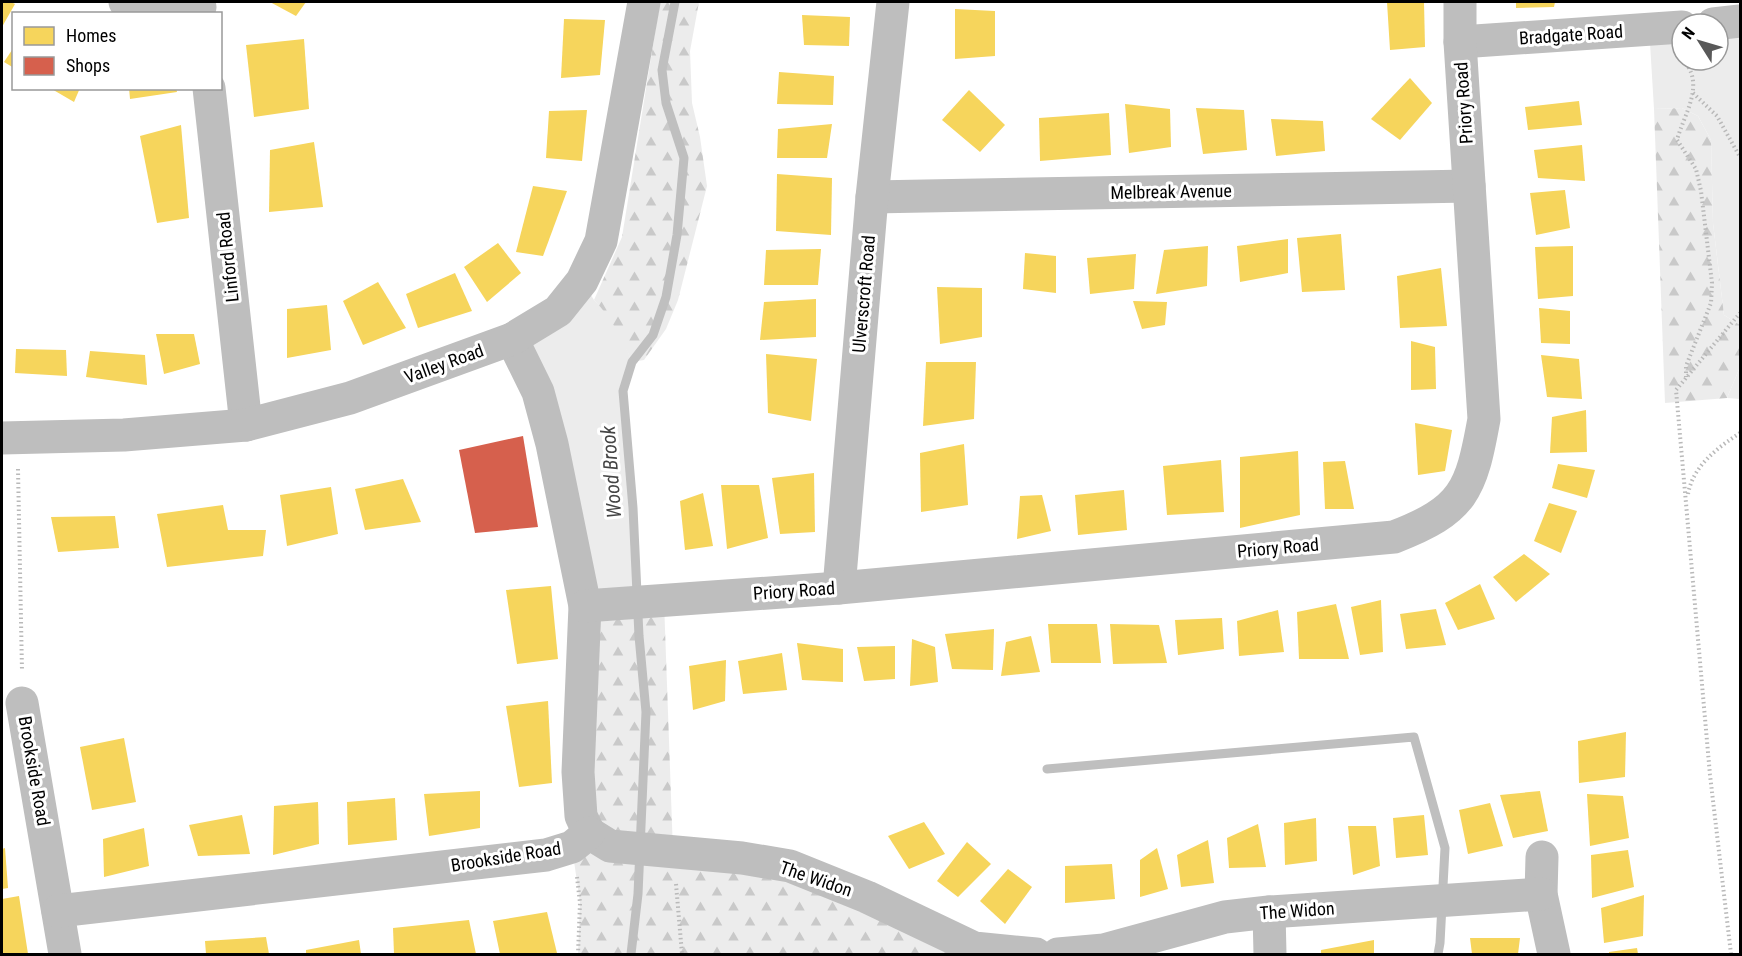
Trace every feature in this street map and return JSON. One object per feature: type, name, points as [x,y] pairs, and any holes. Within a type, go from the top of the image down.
[{"type":"street","points":[[125,2],[201,7]]},
{"type":"street","name":"Valley Road","points":[[9,438],[124,435],[246,425],[350,398],[512,339],[558,311],[582,281],[601,241],[644,2]]},
{"type":"street","name":"Ulverscroft Road","points":[[838,588],[872,197],[893,2]]},
{"type":"street","name":"Priory Road","points":[[585,606],[838,588],[1394,537],[1425,525],[1450,508],[1468,486],[1478,453],[1484,419],[1460,42],[1460,2]]},
{"type":"street","name":"Bradgate Road","points":[[1460,42],[1670,28]]},
{"type":"street","name":"Linford Road","points":[[209,90],[246,425]]},
{"type":"street","name":"Melbreak Avenue","points":[[872,197],[1469,186]]},
{"type":"street","points":[[512,339],[538,392],[547,423],[585,606],[578,772],[581,840]]},
{"type":"street","name":"Brookside Road","points":[[22,703],[65,954]]},
{"type":"street","name":"Brookside Road","points":[[58,911],[546,855],[581,840]]},
{"type":"street","name":"The Widon","points":[[581,840],[610,846],[742,858],[790,866],[867,897],[974,951],[1036,954]]},
{"type":"street","points":[[1542,857],[1540,894],[1554,954]]},
{"type":"street","name":"The Widon","points":[[1058,954],[1104,950],[1225,917],[1540,894]]},
{"type":"street","points":[[1269,912],[1270,954]]},
{"type":"path","points":[[1686,378],[1686,366],[1711,303],[1712,283],[1701,191],[1696,169],[1684,154],[1677,140],[1682,120],[1692,98],[1694,81],[1691,72]]},
{"type":"path","points":[[1693,92],[1717,116],[1740,157]]},
{"type":"path","points":[[1731,954],[1710,775],[1676,390],[1740,313]]},
{"type":"path","points":[[1687,501],[1690,481],[1716,449],[1740,434]]},
{"type":"path","points":[[9,438],[22,703]]},
{"type":"path","points":[[578,954],[581,840]]},
{"type":"path","points":[[652,851],[682,954]]},
{"type":"green space","points":[[660,2],[699,2],[690,51],[692,103],[700,137],[707,186],[678,300],[666,329],[644,360],[632,362],[616,329],[594,300],[622,237]]},
{"type":"green space","points":[[1740,35],[1740,325],[1724,315],[1713,223],[1711,140],[1698,116],[1682,108],[1654,109],[1650,43],[1670,41],[1670,72],[1730,72],[1730,36]]},
{"type":"green space","points":[[1682,108],[1698,116],[1711,140],[1713,223],[1724,315],[1740,325],[1740,367],[1727,398],[1665,403],[1654,109]]},
{"type":"green space","points":[[582,281],[594,300],[608,314],[632,362],[623,391],[638,603],[585,606],[512,339]]},
{"type":"green space","points":[[1740,367],[1740,399],[1727,398]]},
{"type":"green space","points":[[664,601],[673,852],[742,858],[973,954],[578,954],[580,903],[572,847],[585,606]]},
{"type":"building: Homes","points":[[2,2],[15,4],[2,27]]},
{"type":"building: Homes","points":[[270,2],[306,2],[296,16]]},
{"type":"building: Homes","points":[[1387,2],[1424,2],[1425,47],[1390,50]]},
{"type":"building: Homes","points":[[1516,2],[1555,2],[1554,7],[1516,8]]},
{"type":"building: Homes","points":[[955,9],[995,11],[995,56],[955,59]]},
{"type":"building: Homes","points":[[802,15],[850,17],[849,46],[804,45]]},
{"type":"building: Homes","points":[[564,19],[605,20],[600,75],[561,78]]},
{"type":"building: Homes","points":[[304,39],[309,109],[254,117],[246,45]]},
{"type":"building: Homes","points":[[12,50],[12,67],[4,62]]},
{"type":"building: Homes","points":[[779,72],[834,76],[833,105],[777,104]]},
{"type":"building: Homes","points":[[1410,78],[1432,103],[1400,140],[1371,119]]},
{"type":"building: Homes","points":[[53,90],[79,90],[74,102]]},
{"type":"building: Homes","points":[[129,90],[176,90],[177,92],[130,99]]},
{"type":"building: Homes","points":[[969,90],[1005,125],[980,152],[942,120]]},
{"type":"building: Homes","points":[[1579,101],[1582,125],[1528,130],[1525,107]]},
{"type":"building: Homes","points":[[1125,104],[1170,109],[1171,147],[1129,153]]},
{"type":"building: Homes","points":[[1196,108],[1244,110],[1247,150],[1203,154]]},
{"type":"building: Homes","points":[[587,110],[582,161],[546,158],[549,111]]},
{"type":"building: Homes","points":[[1109,113],[1111,155],[1040,161],[1039,118]]},
{"type":"building: Homes","points":[[1271,119],[1323,121],[1325,151],[1276,156]]},
{"type":"building: Homes","points":[[832,124],[827,158],[777,158],[778,129]]},
{"type":"building: Homes","points":[[181,125],[189,218],[157,223],[140,136]]},
{"type":"building: Homes","points":[[314,142],[323,207],[269,212],[270,150]]},
{"type":"building: Homes","points":[[1582,145],[1585,181],[1538,178],[1534,150]]},
{"type":"building: Homes","points":[[777,174],[832,178],[831,235],[776,231]]},
{"type":"building: Homes","points":[[533,186],[567,191],[543,256],[516,252]]},
{"type":"building: Homes","points":[[1565,190],[1570,228],[1536,235],[1530,193]]},
{"type":"building: Homes","points":[[1341,234],[1345,290],[1302,292],[1297,238]]},
{"type":"building: Homes","points":[[1288,239],[1288,273],[1240,282],[1237,246]]},
{"type":"building: Homes","points":[[498,243],[521,273],[487,302],[464,267]]},
{"type":"building: Homes","points":[[1208,246],[1207,286],[1156,294],[1164,250]]},
{"type":"building: Homes","points":[[1573,246],[1573,296],[1538,299],[1535,247]]},
{"type":"building: Homes","points":[[821,249],[818,285],[764,285],[766,250]]},
{"type":"building: Homes","points":[[1025,253],[1056,256],[1056,293],[1023,289]]},
{"type":"building: Homes","points":[[1136,254],[1134,289],[1090,294],[1087,258]]},
{"type":"building: Homes","points":[[1441,268],[1447,326],[1400,328],[1397,276]]},
{"type":"building: Homes","points":[[455,273],[472,311],[418,328],[406,294]]},
{"type":"building: Homes","points":[[378,282],[406,328],[363,345],[343,301]]},
{"type":"building: Homes","points":[[937,287],[982,288],[982,337],[940,344]]},
{"type":"building: Homes","points":[[816,299],[816,337],[760,340],[764,302]]},
{"type":"building: Homes","points":[[1133,301],[1167,302],[1165,325],[1142,329]]},
{"type":"building: Homes","points":[[327,305],[331,350],[287,358],[287,309]]},
{"type":"building: Homes","points":[[1539,308],[1570,311],[1570,344],[1541,343]]},
{"type":"building: Homes","points":[[156,334],[194,334],[200,364],[164,374]]},
{"type":"building: Homes","points":[[1411,341],[1435,347],[1436,389],[1411,390]]},
{"type":"building: Homes","points":[[16,349],[66,350],[67,376],[15,373]]},
{"type":"building: Homes","points":[[90,351],[145,355],[147,385],[86,377]]},
{"type":"building: Homes","points":[[766,354],[817,359],[811,421],[768,413]]},
{"type":"building: Homes","points":[[1541,355],[1579,359],[1582,399],[1547,397]]},
{"type":"building: Homes","points":[[926,362],[976,362],[974,419],[923,426]]},
{"type":"building: Homes","points":[[1586,410],[1587,452],[1550,453],[1552,417]]},
{"type":"building: Homes","points":[[1415,423],[1452,430],[1445,471],[1418,475]]},
{"type":"building: Homes","points":[[964,444],[968,505],[921,512],[920,453]]},
{"type":"building: Homes","points":[[1298,451],[1300,515],[1240,528],[1240,457]]},
{"type":"building: Homes","points":[[1221,460],[1224,512],[1167,515],[1163,466]]},
{"type":"building: Homes","points":[[1345,461],[1354,509],[1325,509],[1323,462]]},
{"type":"building: Homes","points":[[1558,464],[1595,470],[1587,498],[1552,488]]},
{"type":"building: Homes","points":[[814,473],[815,532],[780,534],[772,478]]},
{"type":"building: Homes","points":[[403,479],[421,522],[365,530],[355,489]]},
{"type":"building: Homes","points":[[721,485],[759,485],[768,538],[727,549]]},
{"type":"building: Homes","points":[[331,487],[338,534],[287,546],[280,495]]},
{"type":"building: Homes","points":[[1124,490],[1127,530],[1078,535],[1075,495]]},
{"type":"building: Homes","points":[[703,493],[713,546],[685,550],[680,501]]},
{"type":"building: Homes","points":[[1042,495],[1051,531],[1017,539],[1020,496]]},
{"type":"building: Homes","points":[[1549,503],[1577,511],[1561,553],[1534,541]]},
{"type":"building: Homes","points":[[223,505],[228,530],[266,530],[263,556],[167,567],[157,514]]},
{"type":"building: Homes","points":[[115,516],[119,548],[58,552],[51,517]]},
{"type":"building: Homes","points":[[1524,554],[1550,574],[1516,602],[1493,577]]},
{"type":"building: Homes","points":[[1480,584],[1495,619],[1458,630],[1445,603]]},
{"type":"building: Homes","points":[[551,586],[558,659],[517,664],[506,590]]},
{"type":"building: Homes","points":[[1381,600],[1383,652],[1360,655],[1351,607]]},
{"type":"building: Homes","points":[[1336,604],[1349,659],[1299,659],[1297,612]]},
{"type":"building: Homes","points":[[1436,609],[1446,645],[1406,649],[1400,614]]},
{"type":"building: Homes","points":[[1278,610],[1284,652],[1239,656],[1237,621]]},
{"type":"building: Homes","points":[[1222,618],[1224,649],[1178,655],[1175,620]]},
{"type":"building: Homes","points":[[1048,624],[1097,624],[1101,663],[1051,663]]},
{"type":"building: Homes","points":[[1110,624],[1159,625],[1167,663],[1113,664]]},
{"type":"building: Homes","points":[[994,629],[993,670],[952,669],[945,634]]},
{"type":"building: Homes","points":[[1031,636],[1040,672],[1001,676],[1006,642]]},
{"type":"building: Homes","points":[[912,639],[935,647],[938,682],[910,686]]},
{"type":"building: Homes","points":[[797,643],[843,649],[843,682],[802,680]]},
{"type":"building: Homes","points":[[895,646],[895,679],[864,681],[857,647]]},
{"type":"building: Homes","points":[[782,653],[787,690],[743,694],[738,661]]},
{"type":"building: Homes","points":[[726,660],[725,701],[693,710],[689,666]]},
{"type":"building: Homes","points":[[548,701],[552,783],[519,787],[506,706]]},
{"type":"building: Homes","points":[[1626,732],[1625,777],[1579,783],[1578,741]]},
{"type":"building: Homes","points":[[124,738],[136,802],[92,810],[80,747]]},
{"type":"building: Homes","points":[[480,791],[480,828],[429,836],[424,794]]},
{"type":"building: Homes","points":[[1540,791],[1548,831],[1513,838],[1500,795]]},
{"type":"building: Homes","points":[[1587,794],[1623,796],[1629,838],[1590,846]]},
{"type":"building: Homes","points":[[395,798],[397,840],[348,845],[347,802]]},
{"type":"building: Homes","points":[[318,802],[319,844],[273,855],[274,806]]},
{"type":"building: Homes","points":[[1490,803],[1503,846],[1468,854],[1459,810]]},
{"type":"building: Homes","points":[[242,815],[250,854],[198,856],[189,825]]},
{"type":"building: Homes","points":[[1424,815],[1428,855],[1396,858],[1393,818]]},
{"type":"building: Homes","points":[[1316,818],[1317,861],[1285,865],[1284,823]]},
{"type":"building: Homes","points":[[924,822],[945,854],[909,869],[888,836]]},
{"type":"building: Homes","points":[[1258,824],[1266,867],[1229,868],[1227,838]]},
{"type":"building: Homes","points":[[1348,826],[1376,826],[1380,866],[1353,875]]},
{"type":"building: Homes","points":[[144,828],[149,866],[104,877],[103,839]]},
{"type":"building: Homes","points":[[1208,840],[1214,883],[1181,887],[1177,855]]},
{"type":"building: Homes","points":[[967,842],[991,864],[958,897],[937,881]]},
{"type":"building: Homes","points":[[5,848],[8,888],[2,889],[2,849]]},
{"type":"building: Homes","points":[[1157,848],[1168,889],[1140,897],[1140,860]]},
{"type":"building: Homes","points":[[1628,850],[1634,887],[1592,898],[1591,855]]},
{"type":"building: Homes","points":[[1112,864],[1115,899],[1065,903],[1065,866]]},
{"type":"building: Homes","points":[[1008,869],[1032,887],[1005,924],[980,901]]},
{"type":"building: Homes","points":[[1644,895],[1643,936],[1604,943],[1601,908]]},
{"type":"building: Homes","points":[[19,896],[28,954],[2,954],[2,899]]},
{"type":"building: Homes","points":[[547,912],[557,953],[500,954],[493,921]]},
{"type":"building: Homes","points":[[469,920],[476,954],[394,954],[393,928]]},
{"type":"building: Homes","points":[[266,937],[269,954],[206,954],[205,941]]},
{"type":"building: Homes","points":[[1470,938],[1520,938],[1518,954],[1472,954]]},
{"type":"building: Homes","points":[[359,940],[361,954],[306,954],[306,950]]},
{"type":"building: Homes","points":[[1374,940],[1374,954],[1321,954],[1321,950]]},
{"type":"building: Homes","points":[[1637,948],[1638,954],[1609,954],[1609,952]]},
{"type":"building: Shops","points":[[523,436],[538,527],[475,533],[459,450]]},
{"type":"waterway","name":"Wood Brook","points":[[631,954],[638,894],[646,712],[623,391],[632,362],[653,335],[666,297],[677,235],[684,158],[666,103],[662,70],[675,2]]},
{"type":"waterway","points":[[1047,769],[1414,737],[1445,848],[1438,954]]}]
